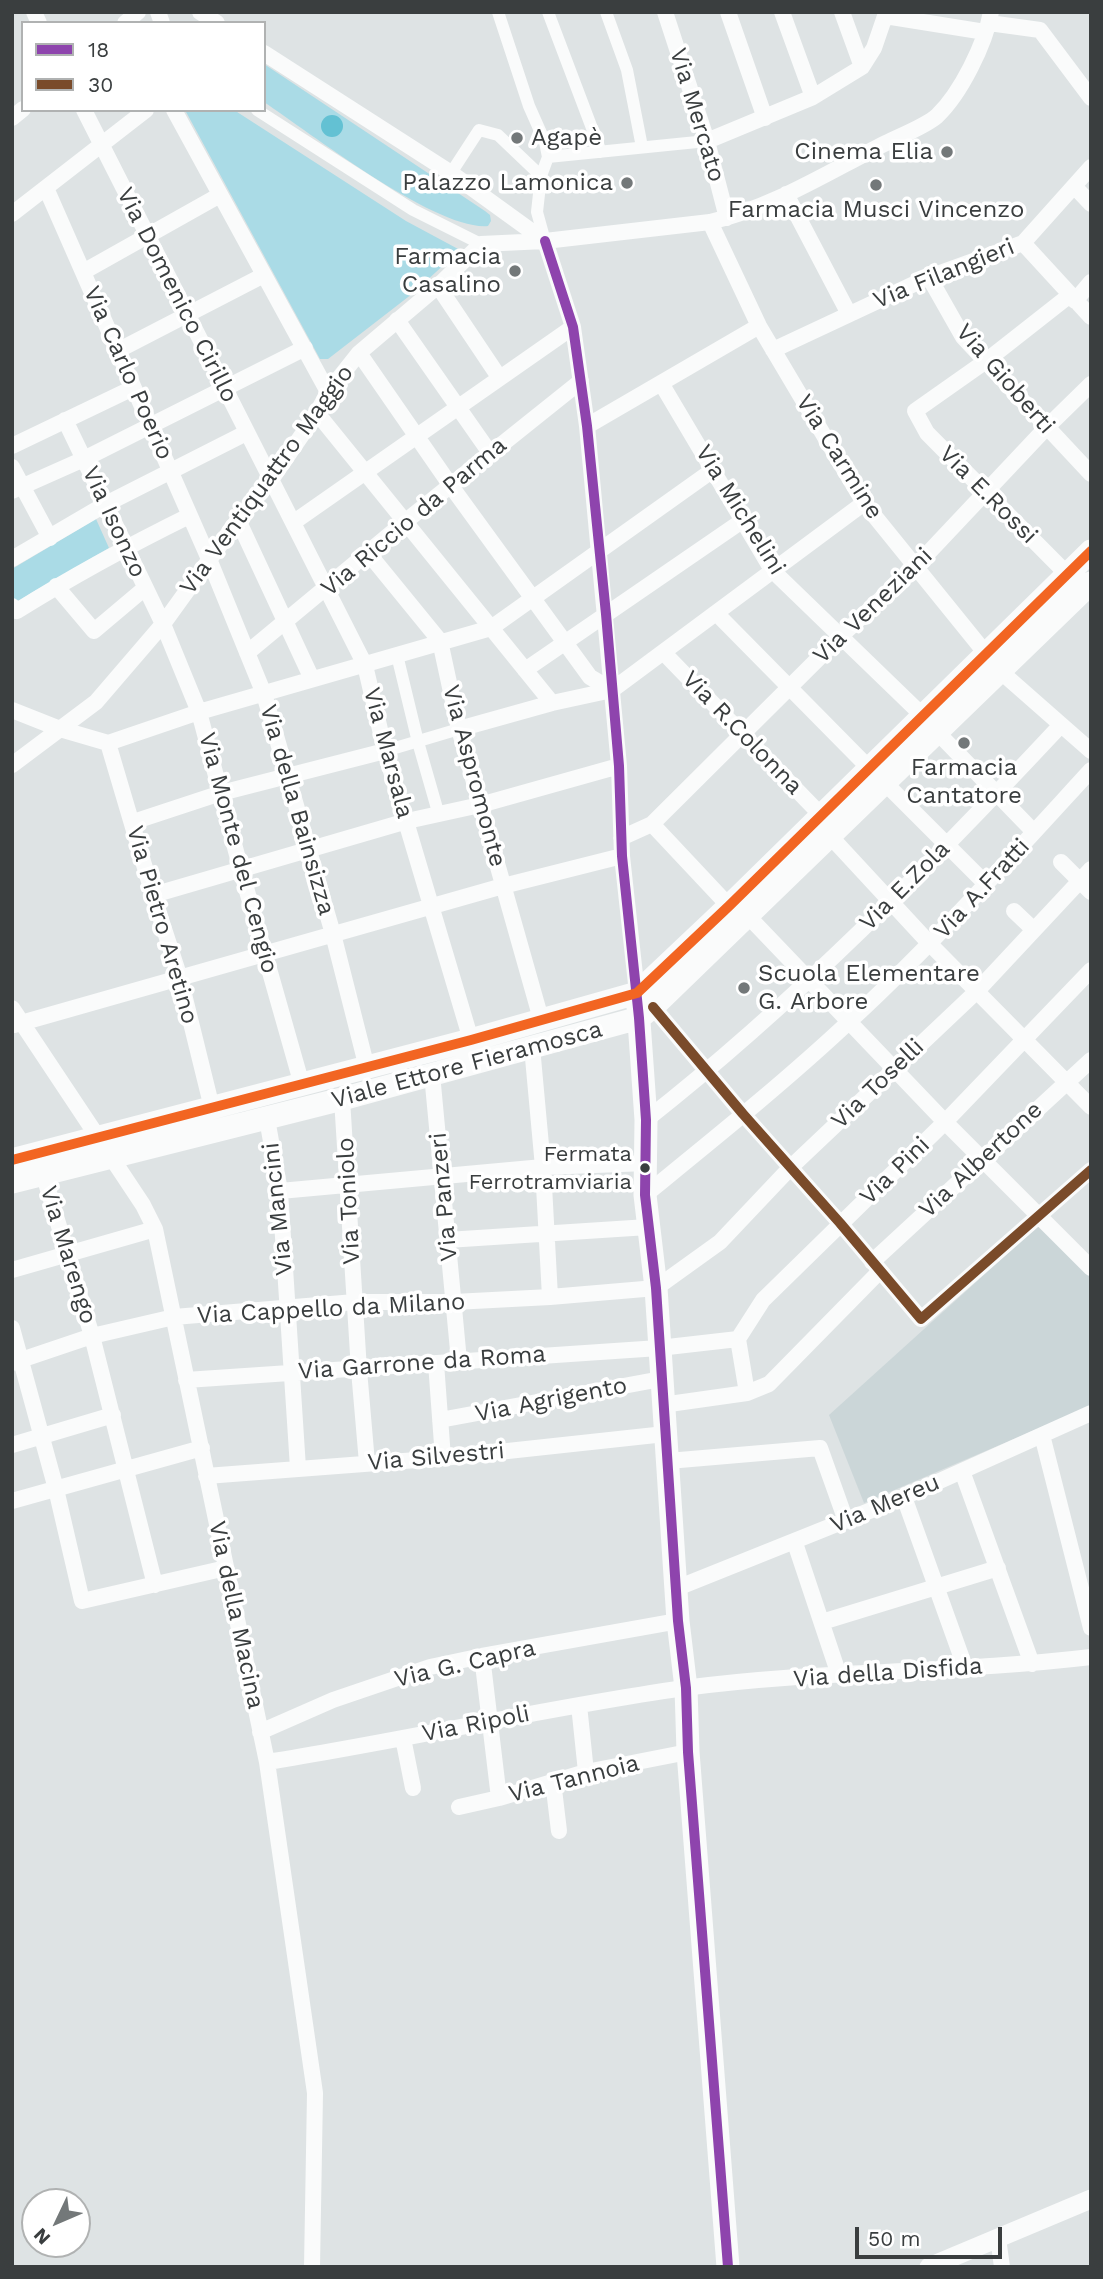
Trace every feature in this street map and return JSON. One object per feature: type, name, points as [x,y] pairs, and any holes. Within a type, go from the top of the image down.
[{"type":"main road","name":"Viale Ettore Fieramosca","points":[[738,911],[830,836],[877,776],[929,724],[986,653],[1091,551]]},
{"type":"main road","name":"Viale Ettore Fieramosca","points":[[929,724],[1000,671],[1091,583]]},
{"type":"main road","name":"Viale Ettore Fieramosca","points":[[12,1182],[267,1119],[532,1047],[643,1006],[738,911],[820,814],[877,776]]},
{"type":"main road","name":"Viale Ettore Fieramosca","points":[[12,1160],[367,1068],[541,1019],[643,1006]]},
{"type":"main road","points":[[643,1006],[647,1163],[645,1195],[656,1288],[678,1621],[686,1688],[688,1752],[728,2267]]},
{"type":"street","points":[[498,12],[529,106],[545,142],[548,157],[541,176],[537,212],[573,327],[581,381],[606,614],[619,766],[622,856],[643,1006],[707,1072],[921,1319],[1091,1170]]},
{"type":"street","points":[[548,12],[601,152]]},
{"type":"street","points":[[606,12],[627,70],[642,147]]},
{"type":"street","name":"Via Mercato","points":[[665,12],[707,141],[727,218]]},
{"type":"street","points":[[727,12],[765,118]]},
{"type":"street","points":[[782,12],[813,97]]},
{"type":"street","points":[[842,12],[862,67]]},
{"type":"street","points":[[548,157],[707,141],[765,118],[813,97],[862,67],[874,48],[885,14],[1040,30],[1091,99]]},
{"type":"street","points":[[260,112],[413,210],[481,244],[545,241],[710,222],[727,218],[786,194],[936,117],[961,86],[988,23]]},
{"type":"street","points":[[266,54],[451,173],[545,241]]},
{"type":"street","name":"Via Domenico Cirillo","points":[[85,112],[271,480]]},
{"type":"street","points":[[12,214],[144,112]]},
{"type":"street","points":[[175,112],[328,391]]},
{"type":"street","points":[[451,173],[479,130],[498,135],[541,176]]},
{"type":"street","name":"Via Filangieri","points":[[773,350],[929,277],[1023,243],[1091,167]]},
{"type":"street","points":[[1074,186],[1091,204]]},
{"type":"street","name":"Via Carlo Poerio","points":[[46,188],[209,559]]},
{"type":"street","points":[[786,194],[849,314]]},
{"type":"street","points":[[83,272],[220,195]]},
{"type":"street","name":"Via Carmine","points":[[710,222],[759,326],[864,503],[1000,671],[1091,751]]},
{"type":"street","points":[[1023,243],[1091,317]]},
{"type":"street","name":"Via Ventiquattro Maggio","points":[[14,752],[60,729],[96,702],[163,624],[238,520],[271,480],[317,413],[328,391],[359,353],[438,286],[481,244]]},
{"type":"street","points":[[117,351],[264,275]]},
{"type":"street","name":"Via Gioberti","points":[[929,277],[964,337],[1091,474]]},
{"type":"street","points":[[986,361],[1091,282]]},
{"type":"street","points":[[438,286],[499,377]]},
{"type":"street","points":[[397,320],[490,453]]},
{"type":"street","points":[[587,426],[759,326]]},
{"type":"street","points":[[294,522],[573,327]]},
{"type":"street","points":[[17,489],[305,348]]},
{"type":"street","points":[[359,353],[451,486],[590,677],[612,690]]},
{"type":"street","name":"Via E.Rossi","points":[[986,361],[915,411],[927,433],[1067,574]]},
{"type":"street","name":"Via Riccio da Parma","points":[[247,653],[581,381]]},
{"type":"street","name":"Via Michelini","points":[[661,383],[772,570],[841,636],[1034,832]]},
{"type":"street","name":"Via Veneziani","points":[[652,824],[841,636],[915,567],[985,491],[1091,384]]},
{"type":"street","points":[[12,446],[133,388]]},
{"type":"street","points":[[317,413],[552,703]]},
{"type":"street","name":"Via Isonzo","points":[[65,420],[163,624]]},
{"type":"street","points":[[12,559],[106,504],[246,433]]},
{"type":"street","points":[[12,467],[17,489],[50,538]]},
{"type":"street","points":[[12,710],[60,729],[108,743],[312,678],[491,628],[713,470]]},
{"type":"street","name":"Via Marsala","points":[[271,480],[365,665],[385,751],[471,1040]]},
{"type":"street","points":[[133,822],[221,793],[385,751],[552,703],[612,690],[864,503]]},
{"type":"street","points":[[15,609],[189,516]]},
{"type":"street","points":[[238,520],[312,678]]},
{"type":"street","points":[[525,670],[742,521]]},
{"type":"street","name":"Via Aspromonte","points":[[369,554],[440,641],[459,729],[541,1019]]},
{"type":"street","name":"Via della Bainsizza","points":[[209,559],[264,694],[333,934],[367,1068]]},
{"type":"street","points":[[56,586],[94,631],[145,588]]},
{"type":"street","points":[[716,613],[986,884]]},
{"type":"street","name":"Via Monte del Cengio","points":[[163,624],[199,712],[302,1085]]},
{"type":"street","name":"Via R.Colonna","points":[[663,652],[820,814]]},
{"type":"street","points":[[397,655],[418,742],[439,812]]},
{"type":"street","name":"Via E.Zola","points":[[646,1121],[707,1072],[809,980],[997,794],[1060,726]]},
{"type":"street","name":"Via Pietro Aretino","points":[[108,743],[180,978],[212,1108]]},
{"type":"street","points":[[153,895],[439,812],[480,805],[619,766]]},
{"type":"street","name":"Via A.Fratti","points":[[645,1195],[850,1021],[930,944],[1091,769]]},
{"type":"street","points":[[621,838],[652,824],[850,1021],[945,1122],[1091,1268]]},
{"type":"street","points":[[830,836],[930,944],[1091,1107]]},
{"type":"street","points":[[18,1024],[503,886],[622,856]]},
{"type":"street","points":[[1061,862],[1085,887]]},
{"type":"street","name":"Via Toselli","points":[[656,1288],[720,1242],[791,1167],[977,991],[1034,930],[1085,887],[1091,869]]},
{"type":"street","points":[[1014,911],[1034,930]]},
{"type":"street","name":"Via Pini","points":[[738,1339],[763,1300],[1088,979]]},
{"type":"street","name":"Via della Macina","points":[[12,1007],[18,1024],[99,1137],[143,1205],[155,1229],[267,1762],[315,2093],[312,2267]]},
{"type":"street","points":[[532,1047],[543,1167],[550,1297]]},
{"type":"street","name":"Via Albertone","points":[[663,1405],[747,1393],[769,1384],[876,1267],[983,1158],[1091,1060]]},
{"type":"street","name":"Via Panzeri","points":[[432,1074],[459,1361]]},
{"type":"street","name":"Via Toniolo","points":[[342,1099],[367,1463]]},
{"type":"street","name":"Via Mancini","points":[[267,1119],[280,1191],[298,1468]]},
{"type":"street","points":[[280,1191],[543,1167],[647,1163]]},
{"type":"street","name":"Via Marengo","points":[[43,1173],[92,1336],[155,1584]]},
{"type":"street","points":[[447,1240],[648,1227]]},
{"type":"street","points":[[12,1270],[155,1229]]},
{"type":"street","name":"Via Cappello da Milano","points":[[16,1362],[92,1336],[174,1317],[355,1302],[454,1302],[656,1288]]},
{"type":"street","points":[[12,1328],[16,1362],[56,1489],[82,1601],[226,1569]]},
{"type":"street","points":[[659,1348],[738,1339],[747,1393]]},
{"type":"street","name":"Via Garrone da Roma","points":[[186,1380],[659,1348]]},
{"type":"street","points":[[436,1363],[443,1458]]},
{"type":"street","name":"Via Agrigento","points":[[440,1420],[661,1379]]},
{"type":"street","name":"Via Mereu","points":[[677,1588],[795,1543],[904,1497],[1091,1413]]},
{"type":"street","points":[[12,1445],[113,1415]]},
{"type":"street","name":"Via Silvestri","points":[[206,1476],[443,1458],[665,1434]]},
{"type":"street","points":[[1042,1435],[1091,1628]]},
{"type":"street","points":[[12,1501],[202,1448]]},
{"type":"street","points":[[668,1461],[820,1448],[846,1521]]},
{"type":"street","points":[[962,1471],[1032,1664]]},
{"type":"street","points":[[904,1497],[965,1667]]},
{"type":"street","points":[[795,1543],[839,1675]]},
{"type":"street","points":[[822,1622],[998,1568]]},
{"type":"street","name":"Via G. Capra","points":[[260,1732],[333,1700],[430,1667],[678,1621]]},
{"type":"street","points":[[482,1656],[499,1798]]},
{"type":"street","name":"Via della Disfida","points":[[686,1688],[839,1675],[1032,1664],[1091,1657]]},
{"type":"street","name":"Via Ripoli","points":[[267,1762],[489,1720],[686,1688]]},
{"type":"street","points":[[579,1705],[586,1772]]},
{"type":"street","points":[[403,1738],[413,1788]]},
{"type":"street","name":"Via Tannoia","points":[[459,1807],[586,1772],[688,1752]]},
{"type":"street","points":[[553,1781],[559,1832]]},
{"type":"street","points":[[929,2267],[1091,2199]]},
{"type":"street","points":[[998,2238],[1002,2267]]},
{"type":"shaded area","points":[[266,65],[485,211],[490,215],[491,221],[488,226],[466,223],[438,213],[374,178],[266,103]]},
{"type":"shaded area","points":[[186,112],[237,112],[406,221],[460,250],[412,294],[328,359],[320,359]]},
{"type":"shaded area","points":[[96,519],[109,548],[16,602],[12,598],[12,569]]},
{"type":"shaded area","points":[[1038,1226],[1091,1275],[1091,1406],[864,1503],[829,1415]]},
{"type":"water","points":[[332,115],[340,118],[343,126],[340,134],[332,137],[324,134],[321,126],[324,118]]},
{"type":"transit line","name":"18","points":[[545,241],[573,327],[587,426],[606,614],[619,766],[622,856],[639,1018],[646,1120],[645,1195],[656,1288],[678,1621],[686,1688],[688,1752],[728,2267]]},
{"type":"transit line","points":[[12,1160],[471,1040],[637,993],[1091,551]]},
{"type":"transit line","name":"30","points":[[653,1007],[921,1319],[1091,1170]]},
{"type":"place","name":"Agapè","points":[[517,138]]},
{"type":"place","name":"Cinema Elia","points":[[947,152]]},
{"type":"place","name":"Palazzo Lamonica","points":[[627,183]]},
{"type":"place","name":"Farmacia Musci Vincenzo","points":[[876,185]]},
{"type":"place","name":"Farmacia Casalino","points":[[515,271]]},
{"type":"place","name":"Farmacia Cantatore","points":[[964,743]]},
{"type":"place","name":"Scuola Elementare G. Arbore","points":[[744,988]]},
{"type":"place","name":"Fermata Ferrotramviaria","points":[[645,1168]]}]
